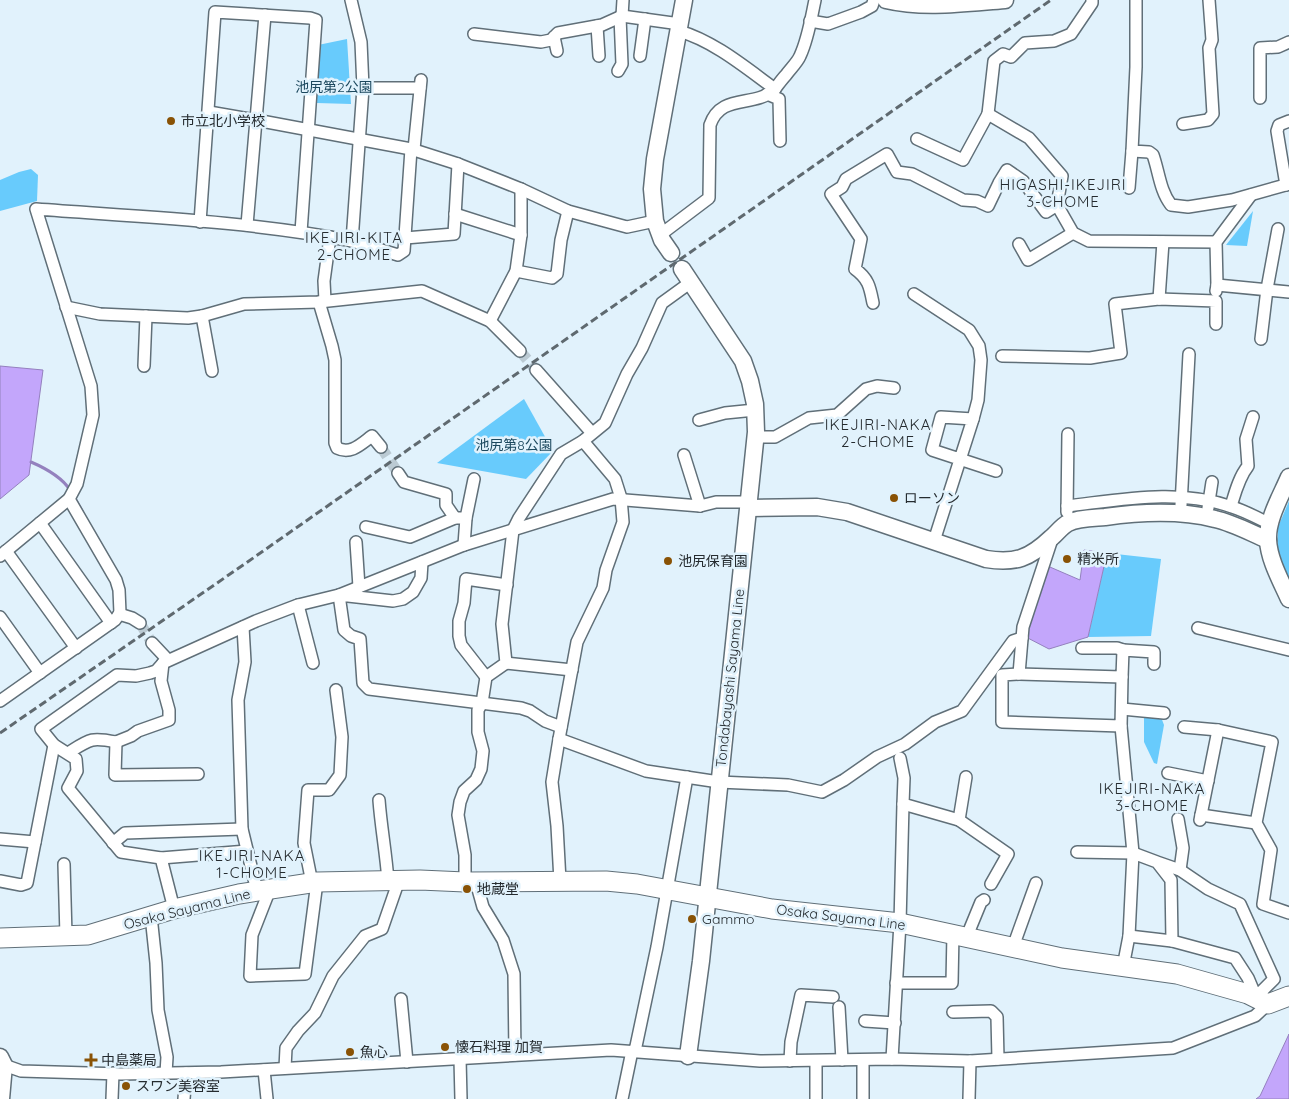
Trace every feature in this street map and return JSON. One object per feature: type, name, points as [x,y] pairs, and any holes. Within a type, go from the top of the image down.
[{"type":"main road","points":[[671,253],[658,228],[652,190],[655,159],[684,0]]},
{"type":"main road","points":[[889,0],[911,3],[952,4],[994,0]]},
{"type":"main road","name":"Tondabayashi Sayama Line","points":[[686,275],[743,361],[750,382],[755,410],[755,437],[749,505],[708,898],[688,1056]]},
{"type":"main road","points":[[1289,477],[1275,510],[1269,532],[1275,567],[1289,599]]},
{"type":"main road","points":[[749,505],[817,507],[847,512],[986,559],[1012,561],[1037,551],[1067,523],[1125,514],[1181,514],[1208,509],[1217,519],[1269,532]]},
{"type":"main road","name":"Osaka Sayama Line","points":[[0,938],[88,935],[174,909],[263,890],[314,883],[393,880],[470,882],[606,881],[772,909],[900,923],[1062,958],[1177,974],[1262,1000]]},
{"type":"main road","points":[[1262,1000],[1289,996]]},
{"type":"main road","points":[[1,1099],[2,1061]]},
{"type":"street","points":[[351,0],[361,42],[363,88],[352,242]]},
{"type":"street","points":[[618,72],[622,64],[621,17],[623,0]]},
{"type":"street","points":[[209,112],[413,149],[458,164],[521,189],[568,211],[627,227],[658,228],[709,198],[710,126],[713,117],[719,109],[730,104],[771,92],[799,58],[815,0]]},
{"type":"street","points":[[810,21],[828,24],[861,12],[872,6],[874,0]]},
{"type":"street","points":[[917,139],[963,160],[988,114],[994,61],[1004,54],[1011,57],[1025,42],[1054,41],[1071,34],[1092,3],[1092,0]]},
{"type":"street","points":[[1129,188],[1136,67],[1136,0]]},
{"type":"street","points":[[1183,124],[1208,120],[1213,114],[1209,48],[1212,40],[1210,0]]},
{"type":"street","points":[[200,222],[215,12],[310,18],[316,20],[301,232]]},
{"type":"street","points":[[247,225],[264,15]]},
{"type":"street","points":[[474,34],[501,42],[541,42],[551,40],[558,33],[597,26],[621,17],[680,28],[732,58],[779,99],[780,141]]},
{"type":"street","points":[[644,50],[645,20]]},
{"type":"street","points":[[597,26],[599,56]]},
{"type":"street","points":[[554,37],[557,51]]},
{"type":"street","points":[[599,43],[611,42]]},
{"type":"street","points":[[1260,98],[1260,48],[1278,47],[1289,42]]},
{"type":"street","points":[[76,648],[3,553],[68,500],[77,484],[93,415],[90,386],[36,209],[247,225],[330,237],[398,255],[404,251],[421,84],[363,88]]},
{"type":"street","points":[[988,114],[1029,138],[1062,176],[1058,205],[1073,233],[1089,241],[1216,242]]},
{"type":"street","points":[[1132,151],[1149,152],[1154,155],[1161,183],[1171,205],[1188,206],[1232,200],[1288,185],[1277,131],[1279,126],[1289,120]]},
{"type":"street","points":[[873,303],[872,289],[855,269],[861,240],[831,194],[842,187],[846,179],[886,154],[897,172],[912,174],[963,200],[977,201],[988,206],[1007,170],[1023,181],[1046,212],[1058,205]]},
{"type":"street","points":[[405,238],[454,234],[458,164]]},
{"type":"street","points":[[490,321],[516,271],[521,235],[521,189]]},
{"type":"street","points":[[1216,324],[1216,242],[1251,195]]},
{"type":"street","points":[[516,271],[552,278],[558,274],[561,240],[568,211]]},
{"type":"street","points":[[455,214],[521,235]]},
{"type":"street","points":[[1261,339],[1267,289],[1278,229]]},
{"type":"street","points":[[1019,244],[1028,260],[1073,233]]},
{"type":"street","points":[[330,237],[322,301],[335,360],[335,443],[337,448],[343,451],[351,451],[372,436],[381,447]]},
{"type":"street","points":[[1159,299],[1163,242]]},
{"type":"street","points":[[506,663],[502,624],[514,530],[519,518],[561,454],[583,441],[606,423],[627,374],[642,348],[662,303],[686,275]]},
{"type":"street","points":[[1217,285],[1289,292]]},
{"type":"street","points":[[66,307],[100,314],[188,318],[244,304],[322,301],[422,291],[490,321],[520,351]]},
{"type":"street","points":[[914,294],[969,330],[979,346],[981,360],[978,400],[973,420],[934,541]]},
{"type":"street","points":[[1002,356],[1090,358],[1121,353],[1115,304],[1159,299],[1216,301]]},
{"type":"street","points":[[144,366],[146,316]]},
{"type":"street","points":[[202,316],[212,372]]},
{"type":"street","points":[[1181,514],[1189,354]]},
{"type":"street","points":[[536,370],[592,433]]},
{"type":"street","points":[[755,437],[775,437],[809,418],[837,414],[866,389],[877,386],[894,388]]},
{"type":"street","points":[[699,420],[725,413],[755,410]]},
{"type":"street","points":[[973,420],[941,417],[932,450],[996,471]]},
{"type":"street","points":[[1231,506],[1248,466],[1246,439],[1253,417]]},
{"type":"street","points":[[1067,523],[1068,434]]},
{"type":"street","points":[[560,881],[552,782],[560,733],[576,642],[603,588],[606,570],[623,522],[621,498],[615,479],[583,441]]},
{"type":"street","points":[[684,454],[700,506]]},
{"type":"street","points":[[398,473],[404,482],[446,494],[446,505],[461,518]]},
{"type":"street","points":[[464,545],[461,518],[474,479]]},
{"type":"street","points":[[1208,509],[1212,482]]},
{"type":"street","points":[[1067,506],[1153,497],[1181,497],[1208,509],[1231,506],[1269,532]]},
{"type":"street","points":[[247,851],[162,858],[121,852],[68,788],[77,771],[76,759],[54,745],[41,729],[117,675],[136,676],[156,671],[166,662],[243,627],[298,605],[359,587],[464,545],[612,499],[621,498],[700,506],[716,502],[749,505]]},
{"type":"street","points":[[0,701],[111,623],[119,614],[119,590],[116,580],[68,500]]},
{"type":"street","points":[[366,527],[410,537],[461,518]]},
{"type":"street","points":[[40,523],[111,623]]},
{"type":"street","points":[[1020,674],[1023,627],[1052,537]]},
{"type":"street","points":[[356,542],[359,587]]},
{"type":"street","points":[[339,594],[393,600],[403,599],[413,592],[421,578],[422,562]]},
{"type":"street","points":[[507,584],[466,579],[464,603],[459,621],[460,636],[462,645],[486,677],[482,703],[478,710],[478,732],[483,751],[481,769],[476,780],[464,791],[458,815],[470,882],[503,940],[514,974],[515,1055]]},
{"type":"street","points":[[339,594],[344,630],[351,636],[360,639],[364,683],[370,689],[521,708],[530,711],[560,733],[646,771],[719,782],[788,785],[822,792],[844,780],[877,757],[905,744],[936,722],[962,711],[1013,641],[1022,638]]},
{"type":"street","points":[[298,605],[313,663]]},
{"type":"street","points":[[119,614],[140,623]]},
{"type":"street","points":[[1,620],[40,673]]},
{"type":"street","points":[[243,627],[245,662],[238,700],[242,828],[247,851],[263,890],[252,935],[250,976],[305,974],[314,883],[304,843],[308,790],[329,790],[340,775],[342,737],[336,690]]},
{"type":"street","points":[[1198,628],[1289,650]]},
{"type":"street","points":[[152,643],[166,662]]},
{"type":"street","points":[[1082,648],[1117,648],[1154,652],[1154,664]]},
{"type":"street","points":[[1123,650],[1122,726],[1133,853],[1129,936],[1123,967]]},
{"type":"street","points":[[68,753],[88,740],[96,738],[116,742],[138,731],[169,720],[169,710],[161,681],[166,662]]},
{"type":"street","points":[[486,677],[506,663],[572,670]]},
{"type":"street","points":[[1122,677],[1002,675],[1002,722],[1122,726]]},
{"type":"street","points":[[1122,709],[1164,713]]},
{"type":"street","points":[[1184,727],[1218,730],[1272,742],[1256,823],[1271,850],[1262,904],[1289,912]]},
{"type":"street","points":[[1218,730],[1201,817],[1256,823]]},
{"type":"street","points":[[116,742],[115,775],[198,774]]},
{"type":"street","points":[[0,881],[21,885],[27,883],[54,745]]},
{"type":"street","points":[[892,1059],[900,923],[904,778],[900,758]]},
{"type":"street","points":[[1168,773],[1208,781]]},
{"type":"street","points":[[622,1099],[657,947],[687,777]]},
{"type":"street","points":[[959,820],[966,777]]},
{"type":"street","points":[[285,1068],[286,1048],[298,1031],[315,1013],[333,976],[365,936],[382,929],[393,880],[386,857],[379,800]]},
{"type":"street","points":[[903,804],[959,820],[1008,854],[991,884]]},
{"type":"street","points":[[1178,820],[1183,848],[1180,870]]},
{"type":"street","points":[[113,843],[125,833],[242,828]]},
{"type":"street","points":[[0,839],[35,842]]},
{"type":"street","points":[[2,1061],[21,1071],[166,1074],[460,1059],[587,1050],[634,1051],[760,1061],[892,1059],[970,1061],[1174,1048],[1255,1016],[1274,979],[1240,904],[1208,889],[1180,870],[1133,853],[1077,852]]},
{"type":"street","points":[[162,858],[174,909]]},
{"type":"street","points":[[1157,862],[1171,880],[1172,941]]},
{"type":"street","points":[[64,864],[66,936]]},
{"type":"street","points":[[1013,946],[1036,883]]},
{"type":"street","points":[[896,983],[952,983],[960,935],[984,900]]},
{"type":"street","points":[[151,916],[158,1010],[167,1057],[166,1074]]},
{"type":"street","points":[[1129,936],[1172,941],[1235,958],[1262,1000]]},
{"type":"street","points":[[790,1061],[791,1042],[800,995],[820,993],[836,1002],[842,1060]]},
{"type":"street","points":[[401,999],[407,1062]]},
{"type":"street","points":[[953,1012],[991,1011],[997,1017],[998,1059]]},
{"type":"street","points":[[865,1021],[895,1023]]},
{"type":"street","points":[[460,1059],[461,1099]]},
{"type":"street","points":[[816,1060],[816,1099]]},
{"type":"street","points":[[863,1060],[863,1099]]},
{"type":"street","points":[[969,1099],[970,1061]]},
{"type":"street","points":[[264,1070],[267,1099]]},
{"type":"street","points":[[184,1099],[186,1073]]},
{"type":"street","points":[[112,1074],[112,1099]]},
{"type":"green space","name":"池尻第2公園","points":[[347,39],[351,104],[317,103],[318,45]]},
{"type":"green space","points":[[31,169],[38,175],[37,201],[0,211],[0,180]]},
{"type":"green space","points":[[1253,211],[1247,246],[1226,245]]},
{"type":"green space","name":"池尻第8公園","points":[[524,399],[553,451],[526,479],[437,463]]},
{"type":"green space","points":[[1289,501],[1289,582],[1277,550],[1278,527]]},
{"type":"green space","points":[[1107,553],[1161,559],[1151,636],[1088,637]]},
{"type":"green space","points":[[1144,715],[1161,717],[1164,725],[1157,764],[1154,763],[1144,742]]},
{"type":"shaded area","points":[[0,366],[43,370],[29,475],[0,499]]},
{"type":"shaded area","points":[[1084,550],[1107,553],[1088,637],[1049,649],[1022,635],[1043,564],[1080,580]]},
{"type":"shaded area","points":[[1289,1034],[1289,1099],[1256,1099],[1260,1096]]},
{"type":"waterway","points":[[31,462],[57,477],[70,490]]},
{"type":"waterway","points":[[73,495],[82,511]]},
{"type":"tunnel","points":[[520,351],[536,370]]},
{"type":"tunnel","points":[[381,447],[398,473]]},
{"type":"tunnel","points":[[140,623],[152,643]]},
{"type":"railway","points":[[0,733],[1051,0]]},
{"type":"place","name":"市立北小学校","points":[[171,121]]},
{"type":"place","name":"ローソン","points":[[894,498]]},
{"type":"place","name":"精米所","points":[[1067,559]]},
{"type":"place","name":"池尻保育園","points":[[668,561]]},
{"type":"place","name":"地蔵堂","points":[[467,889]]},
{"type":"place","name":"Gammo","points":[[692,919]]},
{"type":"place","name":"懐石料理 加賀","points":[[445,1047]]},
{"type":"place","name":"魚心","points":[[350,1052]]},
{"type":"place","name":"中島薬局","points":[[91,1060]]},
{"type":"place","name":"スワン美容室","points":[[126,1086]]},
{"type":"district","name":"HIGASHI-IKEJIRI 3-CHOME","points":[[1063,194]]},
{"type":"district","name":"IKEJIRI-KITA 2-CHOME","points":[[354,246]]},
{"type":"district","name":"IKEJIRI-NAKA 2-CHOME","points":[[878,434]]},
{"type":"district","name":"IKEJIRI-NAKA 3-CHOME","points":[[1152,798]]},
{"type":"district","name":"IKEJIRI-NAKA 1-CHOME","points":[[252,864]]}]
